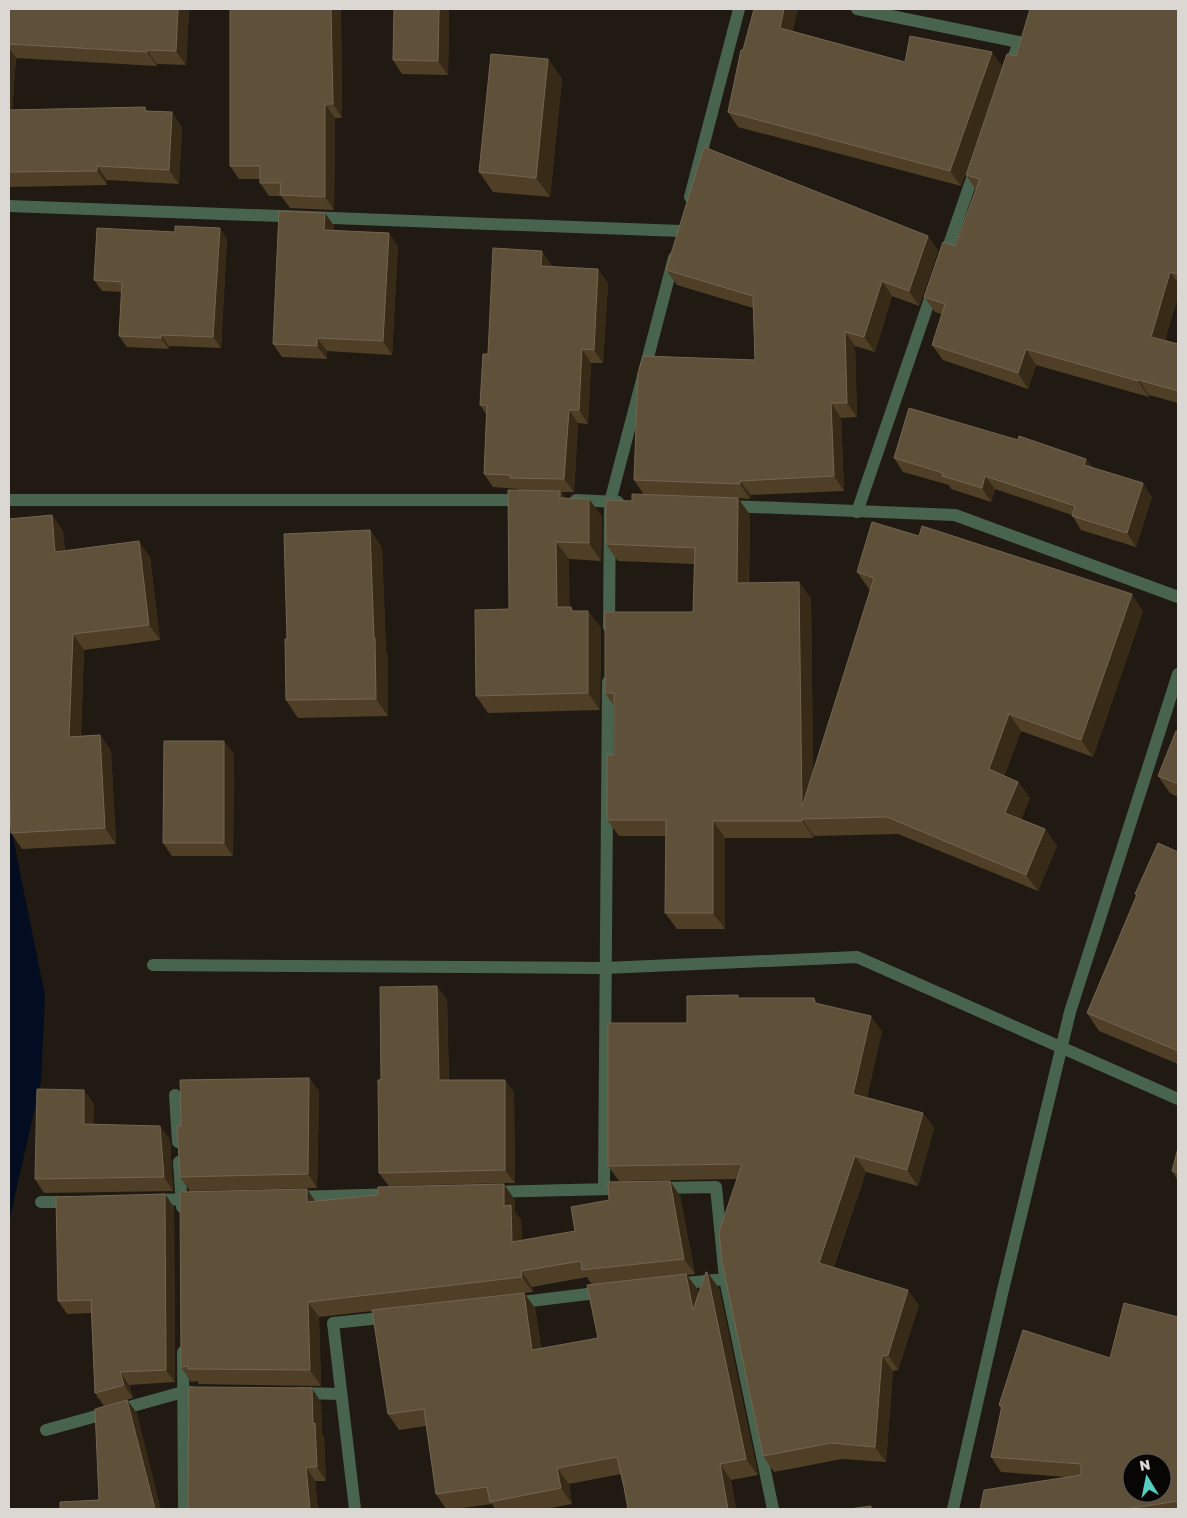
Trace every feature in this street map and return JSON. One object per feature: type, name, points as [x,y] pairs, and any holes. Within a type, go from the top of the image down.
[{"type":"street","points":[[608,641],[610,502],[739,9]]},
{"type":"street","points":[[857,9],[1020,38],[1006,80]]},
{"type":"street","points":[[857,512],[980,155]]},
{"type":"street","points":[[9,206],[681,230]]},
{"type":"street","points":[[9,500],[537,500]]},
{"type":"street","points":[[567,500],[630,502]]},
{"type":"street","points":[[719,506],[955,515],[1178,597]]},
{"type":"street","points":[[604,1190],[608,670]]},
{"type":"street","points":[[953,1509],[1002,1294],[1070,1012],[1178,674]]},
{"type":"street","points":[[153,965],[605,968],[857,957],[1178,1098]]},
{"type":"street","points":[[175,1095],[182,1218]]},
{"type":"street","points":[[642,1189],[716,1187],[725,1279],[773,1509]]},
{"type":"street","points":[[476,1192],[623,1189]]},
{"type":"street","points":[[280,1197],[408,1194]]},
{"type":"street","points":[[144,1200],[211,1198]]},
{"type":"street","points":[[41,1202],[88,1201]]},
{"type":"street","points":[[666,1285],[725,1279]]},
{"type":"street","points":[[500,1304],[617,1291]]},
{"type":"street","points":[[355,1509],[333,1323],[402,1315]]},
{"type":"street","points":[[183,1344],[184,1509]]},
{"type":"street","points":[[46,1430],[183,1392],[203,1392]]},
{"type":"street","points":[[282,1393],[341,1394]]},
{"type":"water","points":[[9,818],[45,996],[41,1081],[9,1222]]},
{"type":"building","points":[[9,9],[178,9],[176,51],[147,50],[147,52],[9,44]]},
{"type":"building","points":[[230,9],[331,9],[333,104],[325,104],[325,197],[280,195],[281,183],[260,183],[260,166],[230,166]]},
{"type":"building","points":[[394,9],[439,9],[438,61],[393,60]]},
{"type":"building","points":[[754,9],[784,9],[780,28],[905,62],[910,36],[992,52],[950,171],[728,112],[741,50],[743,50]]},
{"type":"building","points":[[1030,9],[1178,9],[1178,274],[1170,272],[1151,337],[1178,344],[1178,391],[1026,349],[1018,373],[932,345],[945,304],[924,297],[943,242],[955,246],[980,179],[966,175],[1007,54],[1016,56]]},
{"type":"building","points":[[491,54],[548,59],[536,178],[479,172]]},
{"type":"building","points":[[145,107],[145,111],[172,112],[169,170],[97,166],[97,171],[9,172],[9,110]]},
{"type":"building","points":[[704,147],[928,236],[909,291],[882,281],[864,337],[845,332],[847,403],[831,403],[834,476],[740,481],[740,484],[634,480],[638,373],[643,356],[755,360],[753,296],[666,270]]},
{"type":"building","points":[[279,211],[325,213],[324,230],[389,233],[383,341],[317,338],[317,346],[273,344]]},
{"type":"building","points":[[175,226],[220,228],[213,337],[161,335],[161,338],[119,336],[122,282],[94,280],[97,228],[175,232]]},
{"type":"building","points":[[493,248],[542,251],[541,266],[598,269],[594,350],[582,349],[579,410],[569,410],[564,479],[510,478],[510,475],[484,474],[487,405],[480,405],[483,354],[488,354]]},
{"type":"building","points":[[909,408],[1018,440],[1019,436],[1086,459],[1084,465],[1143,483],[1127,533],[1072,516],[1075,506],[985,476],[982,488],[942,476],[943,473],[894,458]]},
{"type":"building","points":[[508,490],[560,491],[560,498],[589,499],[589,543],[556,542],[557,607],[571,607],[572,611],[588,611],[588,693],[476,696],[475,610],[509,609]]},
{"type":"building","points":[[632,494],[738,498],[737,583],[799,582],[802,807],[874,578],[857,572],[872,522],[919,536],[922,526],[1132,594],[1081,740],[1009,714],[989,769],[1018,782],[1005,813],[1045,829],[1026,875],[887,817],[802,819],[802,821],[713,821],[713,913],[665,913],[666,820],[607,820],[607,755],[614,755],[614,693],[605,693],[605,612],[693,612],[695,548],[606,544],[606,500],[632,501]]},
{"type":"building","points":[[52,515],[55,552],[139,541],[149,625],[73,634],[69,737],[100,735],[105,828],[11,833],[9,777],[9,519]]},
{"type":"building","points":[[370,530],[376,699],[286,700],[285,639],[287,639],[284,534]]},
{"type":"building","points":[[1176,731],[1178,732],[1178,784],[1158,776]]},
{"type":"building","points":[[164,741],[224,741],[224,843],[163,843]]},
{"type":"building","points":[[1158,843],[1178,852],[1178,1051],[1087,1013],[1137,895],[1135,894]]},
{"type":"building","points":[[437,986],[439,1080],[505,1080],[505,1170],[379,1173],[380,987]]},
{"type":"building","points":[[738,995],[738,998],[814,998],[815,1003],[871,1016],[853,1094],[923,1113],[907,1170],[855,1156],[819,1263],[908,1290],[888,1355],[882,1356],[875,1447],[831,1443],[763,1456],[722,1262],[719,1232],[742,1164],[608,1166],[608,1023],[687,1023],[687,996]]},
{"type":"building","points":[[309,1078],[308,1174],[180,1177],[177,1126],[181,1126],[180,1080]]},
{"type":"building","points":[[37,1089],[84,1090],[84,1124],[160,1126],[164,1177],[35,1179]]},
{"type":"building","points":[[1178,1148],[1178,1173],[1172,1171]]},
{"type":"building","points":[[670,1181],[684,1259],[582,1270],[581,1261],[521,1271],[522,1277],[308,1302],[310,1370],[188,1369],[188,1366],[181,1367],[180,1192],[307,1189],[307,1202],[378,1195],[378,1187],[504,1184],[504,1206],[511,1205],[512,1242],[575,1231],[571,1207],[609,1200],[608,1182]]},
{"type":"building","points":[[165,1194],[166,1370],[120,1372],[124,1385],[95,1393],[91,1300],[58,1301],[56,1197]]},
{"type":"building","points":[[706,1272],[746,1459],[720,1464],[728,1509],[628,1509],[617,1457],[557,1468],[561,1488],[490,1502],[487,1487],[436,1494],[424,1409],[388,1414],[372,1310],[524,1293],[532,1350],[598,1338],[587,1285],[686,1274],[693,1310]]},
{"type":"building","points":[[1124,1303],[1178,1317],[1178,1501],[1172,1502],[1172,1453],[1122,1453],[1122,1503],[1165,1503],[1127,1509],[980,1509],[984,1490],[1081,1475],[1081,1464],[991,1457],[1002,1406],[999,1405],[1023,1330],[1110,1358]]},
{"type":"building","points":[[189,1387],[312,1388],[317,1467],[306,1467],[310,1509],[188,1509]]},
{"type":"building","points":[[127,1400],[155,1509],[60,1509],[60,1502],[99,1500],[95,1409]]},
{"type":"building","points":[[871,1506],[871,1509],[849,1509]]}]
